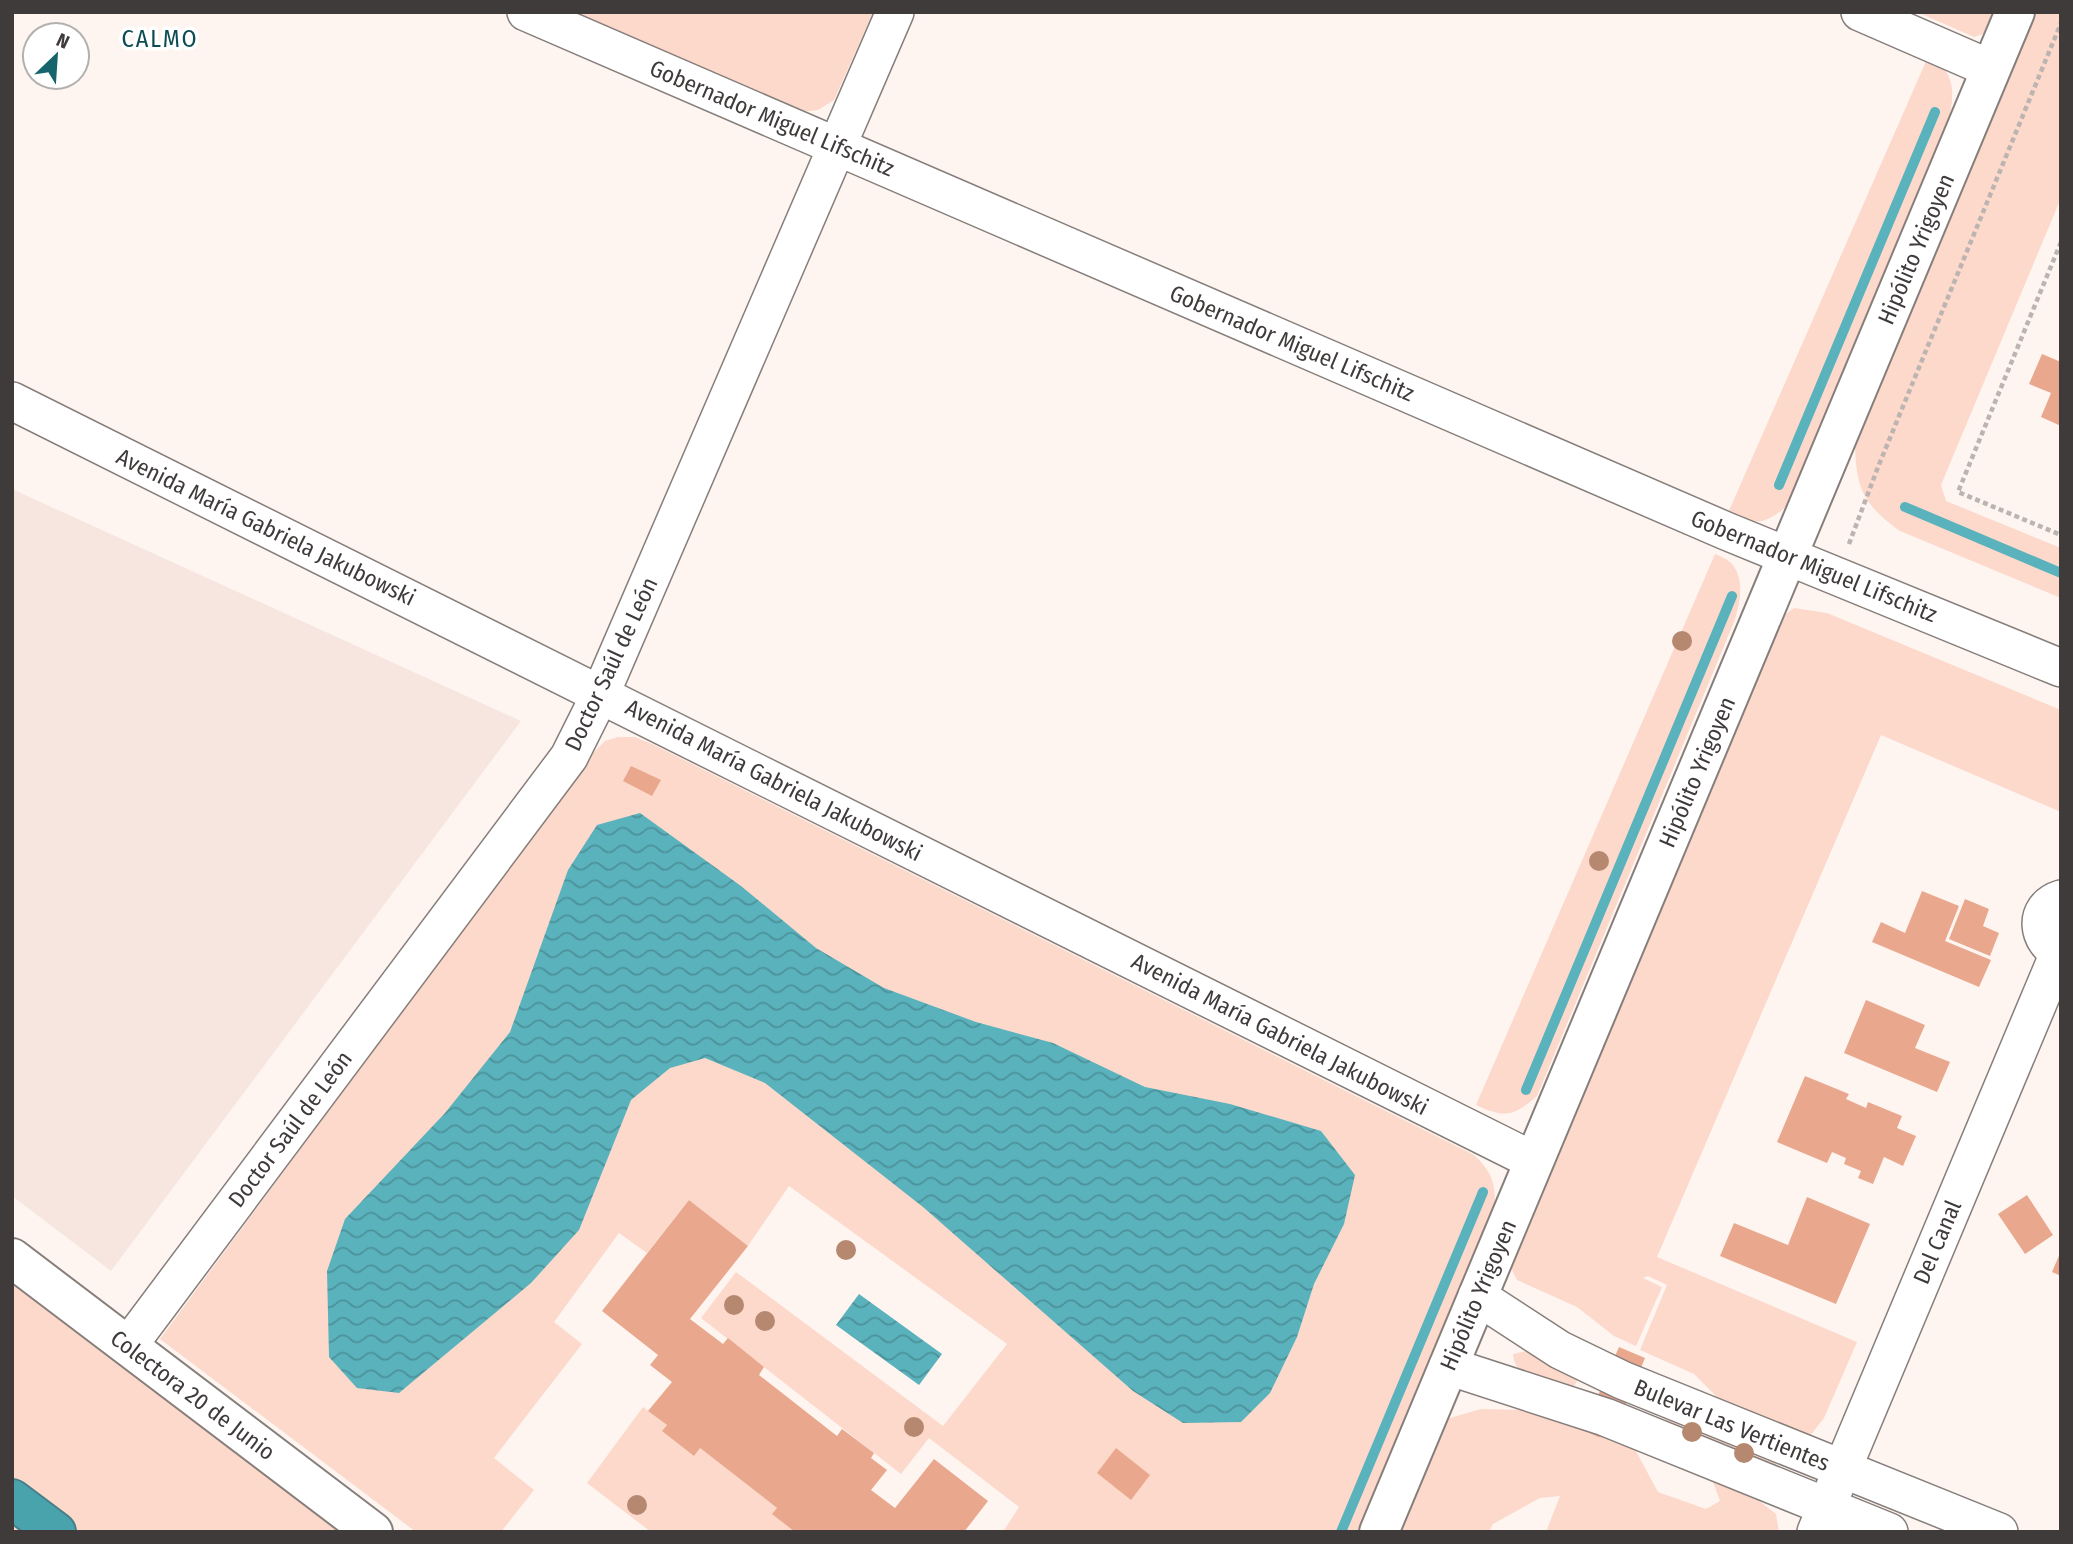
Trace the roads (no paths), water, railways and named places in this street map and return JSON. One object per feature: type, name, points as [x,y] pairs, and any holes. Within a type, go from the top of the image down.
[{"type":"highway","points":[[12,1499],[56,1532]]},
{"type":"main road","name":"Hipólito Yrigoyen","points":[[1379,1532],[2015,12]]},
{"type":"main road","name":"Colectora 20 de Junio","points":[[12,1258],[373,1532]]},
{"type":"street","name":"Gobernador Miguel Lifschitz","points":[[526,12],[1726,531],[2061,668]]},
{"type":"street","name":"Doctor Saúl de León","points":[[128,1346],[569,757],[601,693],[895,12]]},
{"type":"street","points":[[1860,12],[1991,69]]},
{"type":"street","name":"Avenida María Gabriela Jakubowski","points":[[12,401],[1534,1161]]},
{"type":"street","name":"Del Canal","points":[[1821,1518],[2060,953],[2048,946],[2041,934],[2040,922],[2045,910],[2054,901],[2061,899]]},
{"type":"street","name":"Bulevar Las Vertientes","points":[[1477,1296],[1560,1350],[1622,1380],[1998,1532]]},
{"type":"street","name":"Bulevar Las Vertientes","points":[[1448,1366],[1605,1417],[1821,1518],[1889,1532]]},
{"type":"water","points":[[640,813],[741,886],[816,948],[884,988],[976,1022],[1053,1043],[1145,1087],[1230,1104],[1321,1131],[1355,1175],[1344,1224],[1314,1284],[1297,1337],[1270,1393],[1241,1422],[1183,1423],[1133,1391],[923,1207],[765,1083],[705,1058],[670,1068],[631,1100],[579,1230],[531,1283],[399,1393],[357,1388],[329,1357],[327,1271],[345,1219],[445,1113],[510,1032],[568,870],[597,825]]},
{"type":"water","points":[[859,1294],[942,1354],[919,1385],[836,1325]]},
{"type":"waterway","points":[[1779,485],[1935,112]]},
{"type":"waterway","points":[[1905,507],[2061,573]]},
{"type":"waterway","points":[[1526,1090],[1732,596]]},
{"type":"waterway","points":[[1341,1532],[1483,1192]]},
{"type":"district","name":"CALMO","points":[[160,39]]}]
